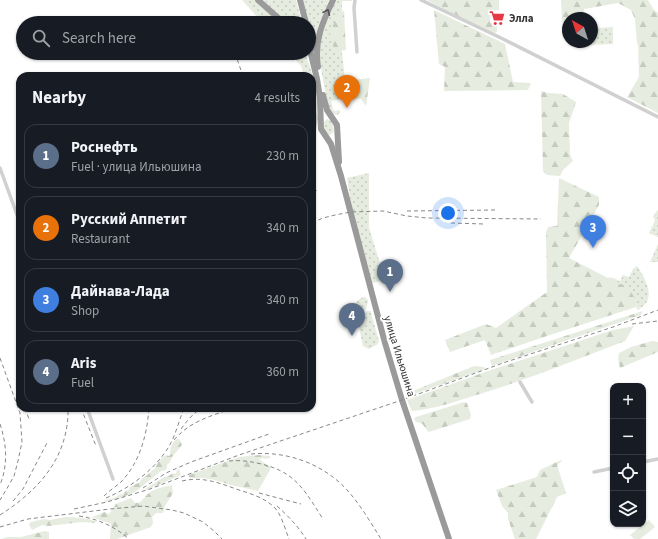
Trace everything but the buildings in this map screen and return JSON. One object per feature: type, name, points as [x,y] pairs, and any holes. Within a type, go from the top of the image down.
[{"type":"highway","points":[[258,0],[276,16]]},
{"type":"highway","points":[[299,0],[303,16]]},
{"type":"highway","points":[[333,0],[321,27],[317,41],[317,61],[321,94],[322,129],[331,144],[341,176]]},
{"type":"highway","points":[[309,60],[313,72]]},
{"type":"highway","points":[[312,60],[316,72]]},
{"type":"highway","points":[[314,60],[321,94]]},
{"type":"highway","points":[[316,74],[321,94]]},
{"type":"highway","points":[[316,79],[327,110],[336,122],[338,157],[341,176]]},
{"type":"highway","points":[[334,120],[329,117],[325,117],[322,121],[322,129],[327,136],[332,137],[337,129]]},
{"type":"highway","name":"улица Ильюшина","points":[[341,176],[385,343],[402,400],[449,539]]},
{"type":"street","points":[[355,0],[354,8],[357,52]]},
{"type":"street","points":[[421,0],[501,38],[658,117]]},
{"type":"street","points":[[316,131],[322,129]]},
{"type":"street","points":[[0,168],[16,212]]},
{"type":"street","points":[[520,382],[532,402]]},
{"type":"street","points":[[88,412],[113,478]]},
{"type":"street","points":[[646,461],[658,459]]},
{"type":"street","points":[[594,472],[610,469]]},
{"type":"green space","points":[[242,0],[255,0],[273,16],[257,16]]},
{"type":"green space","points":[[263,0],[296,0],[300,16],[280,16]]},
{"type":"green space","points":[[302,0],[329,0],[321,18],[316,37],[316,16],[305,16]]},
{"type":"green space","points":[[336,0],[352,0],[342,1],[342,53],[347,98],[331,101],[334,111],[340,110],[340,113],[337,115],[333,114],[329,109],[320,60],[320,41],[323,28]]},
{"type":"green space","points":[[427,0],[499,0],[499,10],[490,11],[490,22],[497,26],[497,32],[494,33],[469,22]]},
{"type":"green space","points":[[561,0],[648,0],[654,10],[658,13],[658,113],[627,97],[639,77],[638,43],[637,44],[635,19],[631,10],[618,3],[584,9],[584,12],[562,12],[562,18]]},
{"type":"green space","points":[[434,10],[505,44],[513,82],[531,83],[528,90],[444,91],[445,67],[439,64]]},
{"type":"green space","points":[[344,11],[346,50],[335,51],[330,34],[338,12]]},
{"type":"green space","points":[[613,27],[613,44],[598,45],[598,28]]},
{"type":"green space","points":[[296,60],[307,60],[311,72],[302,72],[301,66]]},
{"type":"green space","points":[[370,78],[366,106],[361,99],[343,97],[344,81]]},
{"type":"green space","points":[[541,91],[563,94],[576,102],[569,123],[570,155],[573,161],[563,170],[560,176],[547,175],[543,171]]},
{"type":"green space","points":[[316,94],[318,120],[316,127]]},
{"type":"green space","points":[[327,119],[331,121],[334,127],[333,133],[329,135],[324,128],[324,122]]},
{"type":"green space","points":[[369,173],[369,228],[385,279],[373,283],[370,282],[351,205],[347,178]]},
{"type":"green space","points":[[559,178],[599,197],[599,205],[569,258],[608,278],[610,277],[620,284],[626,285],[637,301],[636,307],[491,355],[485,340],[450,352],[445,340],[486,324],[496,328],[547,292],[546,232],[548,227],[557,226]]},
{"type":"green space","points":[[658,210],[658,237],[649,233],[655,221],[653,216]]},
{"type":"green space","points":[[658,244],[658,262],[650,262]]},
{"type":"green space","points":[[637,266],[647,284],[649,294],[646,303],[638,310],[636,307],[637,301],[620,284],[610,277],[620,281],[623,275],[629,277],[633,269]]},
{"type":"green space","points":[[365,297],[368,300],[368,304],[365,310],[357,317],[350,320],[351,316],[359,314],[359,312],[356,311],[355,303],[361,298]]},
{"type":"green space","points":[[367,311],[371,311],[379,341],[378,344],[369,349],[363,346],[358,323]]},
{"type":"green space","points":[[643,311],[641,315],[492,366],[490,360]]},
{"type":"green space","points":[[634,326],[625,341],[501,387],[448,404],[421,410],[412,411],[407,400],[488,371],[613,330]]},
{"type":"green space","points":[[652,341],[658,342],[658,352],[620,368],[618,359],[619,353],[631,347]]},
{"type":"green space","points":[[474,366],[484,367],[485,369],[406,397],[408,393]]},
{"type":"green space","points":[[464,402],[467,403],[471,415],[470,419],[429,432],[422,424],[416,422],[414,419],[416,417]]},
{"type":"green space","points":[[177,439],[179,439],[182,445],[172,457],[166,470],[161,471],[135,492],[118,499],[104,502],[123,494],[125,491],[129,490],[130,487],[140,482],[152,470],[155,469],[163,457],[171,454],[171,446]]},
{"type":"green space","points":[[259,455],[270,456],[269,459],[259,459],[271,468],[258,491],[215,480],[189,478],[189,475],[239,457]]},
{"type":"green space","points":[[561,460],[562,461],[557,465],[566,493],[557,497],[536,539],[515,539],[508,519],[508,513],[502,506],[496,490],[537,477],[540,470]]},
{"type":"green space","points":[[179,469],[181,475],[146,490],[145,489],[164,477],[167,477],[173,473],[176,474],[177,470]]},
{"type":"green space","points":[[172,485],[173,493],[165,506],[163,513],[156,513],[152,517],[153,523],[151,527],[117,539],[110,539],[111,524],[92,517],[105,512],[109,514],[116,504],[131,498],[135,503],[139,503],[151,491]]},
{"type":"green space","points":[[66,517],[88,519],[95,521],[96,523],[82,522],[48,526],[42,525],[32,530],[29,524],[31,522],[44,519],[50,520]]},
{"type":"green space","points":[[649,520],[655,527],[640,539],[634,539],[630,535],[640,527],[646,527],[646,522]]},
{"type":"green space","points":[[45,531],[49,532],[49,539],[1,539],[8,537],[21,537]]},
{"type":"railway","points":[[237,60],[242,72]]},
{"type":"railway","points":[[407,211],[495,210]]},
{"type":"railway","points":[[316,221],[323,218],[351,212],[383,211],[427,218],[541,219]]},
{"type":"railway","points":[[451,223],[484,224]]},
{"type":"railway","points":[[74,509],[107,502],[150,489],[239,455],[402,400],[503,363],[613,327],[658,310]]},
{"type":"railway","points":[[632,324],[658,321]]},
{"type":"railway","points":[[0,358],[16,402]]},
{"type":"railway","points":[[0,500],[14,476],[18,461],[22,442],[20,412]]},
{"type":"railway","points":[[26,412],[29,419]]},
{"type":"railway","points":[[0,515],[27,495],[49,470],[57,457],[63,442],[67,426],[68,412]]},
{"type":"railway","points":[[83,412],[96,446]]},
{"type":"railway","points":[[104,496],[128,474],[138,457],[144,438],[148,412]]},
{"type":"railway","points":[[106,498],[141,478],[156,464],[168,448],[175,434],[183,412]]},
{"type":"railway","points":[[181,429],[197,412]]},
{"type":"railway","points":[[174,440],[187,428],[201,420],[223,412]]},
{"type":"railway","points":[[0,424],[6,455],[3,477],[0,485]]},
{"type":"railway","points":[[143,488],[166,473],[191,462],[269,434]]},
{"type":"railway","points":[[13,501],[23,489],[48,441]]},
{"type":"railway","points":[[251,454],[263,453],[287,456],[320,468],[345,488],[362,509],[381,539]]},
{"type":"railway","points":[[229,461],[257,463],[270,466],[281,471],[297,482],[310,498],[323,519]]},
{"type":"railway","points":[[182,481],[197,479],[211,481],[263,499],[277,511],[289,539]]},
{"type":"railway","points":[[259,493],[301,504]]},
{"type":"railway","points":[[0,527],[28,519],[143,506],[184,513],[203,522],[222,539]]},
{"type":"railway","points":[[277,506],[293,521],[306,539]]},
{"type":"railway","points":[[79,516],[106,524],[118,530],[129,539]]},
{"type":"place","name":"Элла","points":[[497,18]]},
{"type":"place","name":"Русский Аппетит","points":[[347,108]]},
{"type":"place","name":"Дайнава-Лада","points":[[593,248]]},
{"type":"place","name":"Роснефть","points":[[390,292]]},
{"type":"place","name":"Aris","points":[[352,336]]}]
